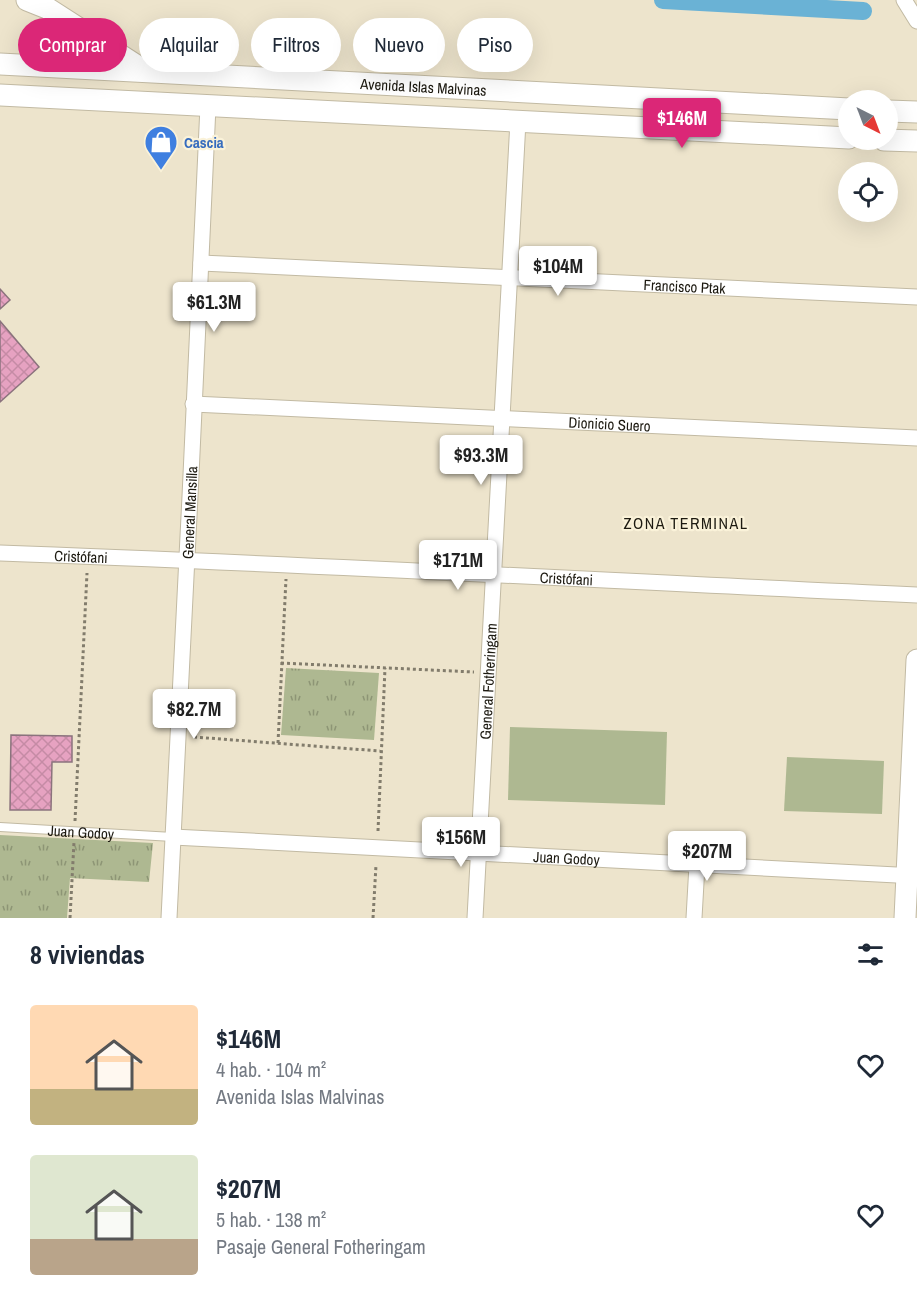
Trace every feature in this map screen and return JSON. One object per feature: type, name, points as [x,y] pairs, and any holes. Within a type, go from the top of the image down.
[{"type":"street","points":[[27,0],[47,8],[139,67]]},
{"type":"street","points":[[904,0],[917,21]]},
{"type":"street","name":"Avenida Islas Malvinas","points":[[0,64],[139,71]]},
{"type":"street","name":"Avenida Islas Malvinas","points":[[164,72],[838,108]]},
{"type":"street","name":"Avenida Islas Malvinas","points":[[0,95],[838,137]]},
{"type":"street","name":"General Mansilla","points":[[169,918],[188,560],[193,404],[208,106]]},
{"type":"street","points":[[898,111],[917,112]]},
{"type":"street","name":"General Fotheringam","points":[[475,918],[518,121]]},
{"type":"street","points":[[898,140],[917,141]]},
{"type":"street","name":"Francisco Ptak","points":[[201,262],[917,297]]},
{"type":"street","name":"Dionicio Suero","points":[[193,404],[917,438]]},
{"type":"street","name":"Cristófani","points":[[0,553],[917,595]]},
{"type":"street","points":[[905,918],[912,876],[917,660]]},
{"type":"street","name":"Juan Godoy","points":[[173,837],[912,876]]},
{"type":"street","points":[[694,918],[697,866]]},
{"type":"lane","name":"Juan Godoy","points":[[0,827],[173,837]]},
{"type":"path","points":[[70,918],[88,556]]},
{"type":"path","points":[[278,743],[287,566]]},
{"type":"path","points":[[281,663],[487,672]]},
{"type":"path","points":[[374,918],[385,668]]},
{"type":"path","points":[[177,736],[380,752]]},
{"type":"green space","points":[[286,668],[379,673],[374,740],[281,735]]},
{"type":"green space","points":[[510,727],[667,732],[665,805],[508,800]]},
{"type":"green space","points":[[787,757],[884,761],[882,814],[784,811]]},
{"type":"green space","points":[[0,835],[153,843],[149,882],[70,878],[67,918],[0,918]]},
{"type":"building","points":[[0,289],[10,300],[0,309]]},
{"type":"building","points":[[0,321],[39,367],[0,402]]},
{"type":"building","points":[[11,735],[72,736],[72,762],[52,762],[51,810],[10,810]]},
{"type":"waterway","points":[[663,0],[863,11]]},
{"type":"place","name":"Cascia","points":[[161,171]]},
{"type":"district","name":"ZONA TERMINAL","points":[[686,523]]}]
